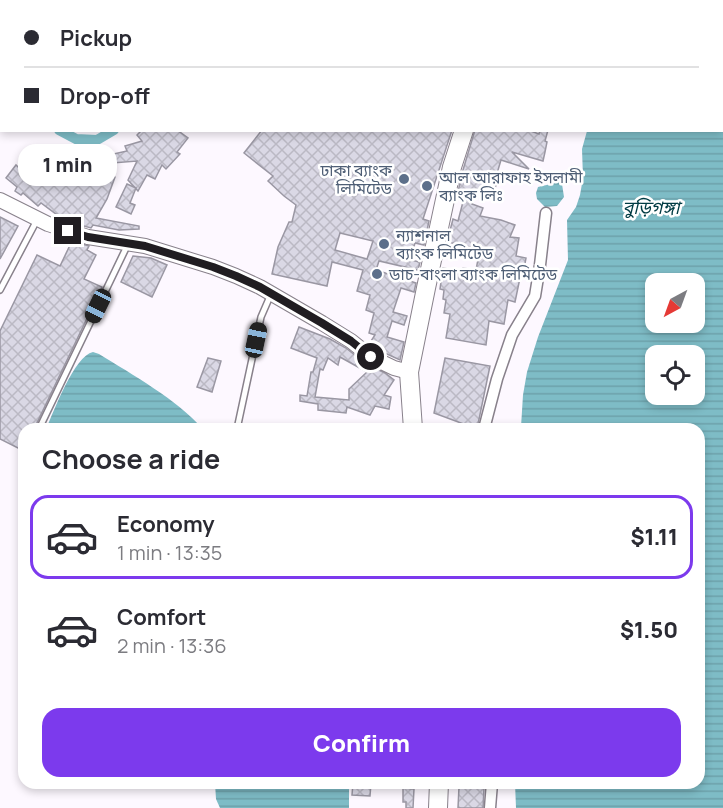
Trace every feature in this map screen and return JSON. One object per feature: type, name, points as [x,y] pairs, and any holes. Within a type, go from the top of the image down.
[{"type":"highway","points":[[413,423],[409,372],[452,167],[463,132]]},
{"type":"highway","points":[[438,808],[439,789]]},
{"type":"street","points":[[0,200],[48,224],[88,237],[145,246],[236,276],[351,341],[371,357],[393,368],[409,372]]},
{"type":"street","points":[[485,423],[512,335],[535,296],[546,213]]},
{"type":"street","points":[[490,808],[492,789]]},
{"type":"lane","points":[[0,290],[38,219]]},
{"type":"lane","points":[[42,423],[128,244]]},
{"type":"lane","points":[[238,423],[261,317],[271,294]]},
{"type":"water","name":"বুড়িগঙ্গা","points":[[587,132],[723,132],[723,808],[516,808],[515,789],[705,789],[705,423],[521,423],[527,372],[568,260],[567,220],[576,207],[583,178],[582,149]]},
{"type":"water","points":[[560,179],[564,197],[557,206],[545,207],[537,199],[538,187],[555,183]]},
{"type":"water","points":[[93,352],[99,354],[154,388],[197,423],[49,423],[72,373],[86,356]]},
{"type":"water","points":[[215,789],[349,789],[349,808],[220,808]]},
{"type":"building","points":[[140,132],[180,132],[188,138],[177,152],[180,154],[166,169],[162,165],[155,179],[147,175],[138,191],[128,180],[137,161],[112,163],[105,156],[127,151],[125,146],[142,141],[137,135]]},
{"type":"building","points":[[260,132],[451,132],[423,219],[429,221],[424,245],[415,243],[410,260],[420,262],[418,270],[379,261],[376,270],[416,283],[414,292],[401,288],[393,312],[407,316],[404,325],[392,321],[387,337],[404,342],[400,360],[369,344],[375,335],[369,333],[374,313],[366,310],[370,295],[357,291],[363,270],[332,262],[327,286],[272,274],[278,247],[289,222],[292,222],[296,205],[268,181],[273,176],[244,153]],"holes":[[[340,233],[373,241],[367,259],[335,250]]]},
{"type":"building","points":[[474,132],[534,132],[539,134],[540,132],[547,132],[543,161],[512,152],[529,169],[501,160],[494,193],[476,190],[472,204],[483,208],[480,216],[515,225],[510,237],[519,238],[516,256],[526,258],[515,302],[508,300],[504,324],[489,321],[486,345],[446,338],[450,314],[444,313],[446,300],[443,299],[444,290],[440,289],[443,268],[462,272],[463,268],[476,270],[480,249],[447,242],[453,219],[458,221],[464,198],[457,196]]},
{"type":"building","points":[[96,146],[102,151],[91,165],[115,177],[107,199],[96,218],[139,226],[139,229],[119,230],[93,225],[91,228],[73,223],[41,203],[38,206],[23,193],[21,195],[15,191],[17,187],[6,178],[26,157],[43,171],[55,158],[64,165],[77,149],[87,156]]},
{"type":"building","points":[[127,184],[136,188],[130,203],[135,205],[131,214],[116,207]]},
{"type":"building","points":[[0,217],[18,226],[0,259]]},
{"type":"building","points":[[72,241],[89,246],[87,250],[96,255],[84,279],[102,287],[37,423],[18,423],[18,448],[0,439],[0,331],[37,255],[60,266]]},
{"type":"building","points":[[133,256],[151,258],[167,265],[152,297],[121,282]]},
{"type":"building","points":[[299,327],[346,348],[366,364],[394,380],[384,395],[391,397],[389,409],[375,406],[370,415],[347,407],[346,413],[318,410],[318,404],[300,401],[300,395],[307,396],[311,372],[313,372],[317,358],[291,348]],"holes":[[[340,357],[367,372],[349,389],[349,400],[315,397],[320,369],[323,370],[328,358],[338,365]]]},
{"type":"building","points":[[208,358],[221,361],[212,392],[197,387]]},
{"type":"building","points":[[445,358],[490,366],[478,423],[461,423],[434,413]]},
{"type":"building","points":[[352,789],[371,789],[370,796],[352,795]]},
{"type":"building","points":[[403,789],[414,789],[413,808],[406,808],[406,802],[403,802]]},
{"type":"building","points":[[459,789],[484,789],[483,808],[458,808]]},
{"type":"waterway","points":[[63,132],[76,139],[97,140],[111,132]]},
{"type":"place","name":"ঢাকা ব্যাংক লিমিটেড","points":[[404,179]]},
{"type":"place","name":"আল আরাফাহ ইসলামী ব্যাংক লিঃ","points":[[427,186]]},
{"type":"place","name":"ন্যাশনাল ব্যাংক লিমিটেড","points":[[384,244]]},
{"type":"place","name":"ডাচ-বাংলা ব্যাংক লিমিটেড","points":[[377,274]]},
{"type":"route","points":[[68,231],[88,237],[145,246],[236,276],[260,287],[322,323],[371,357]]}]
